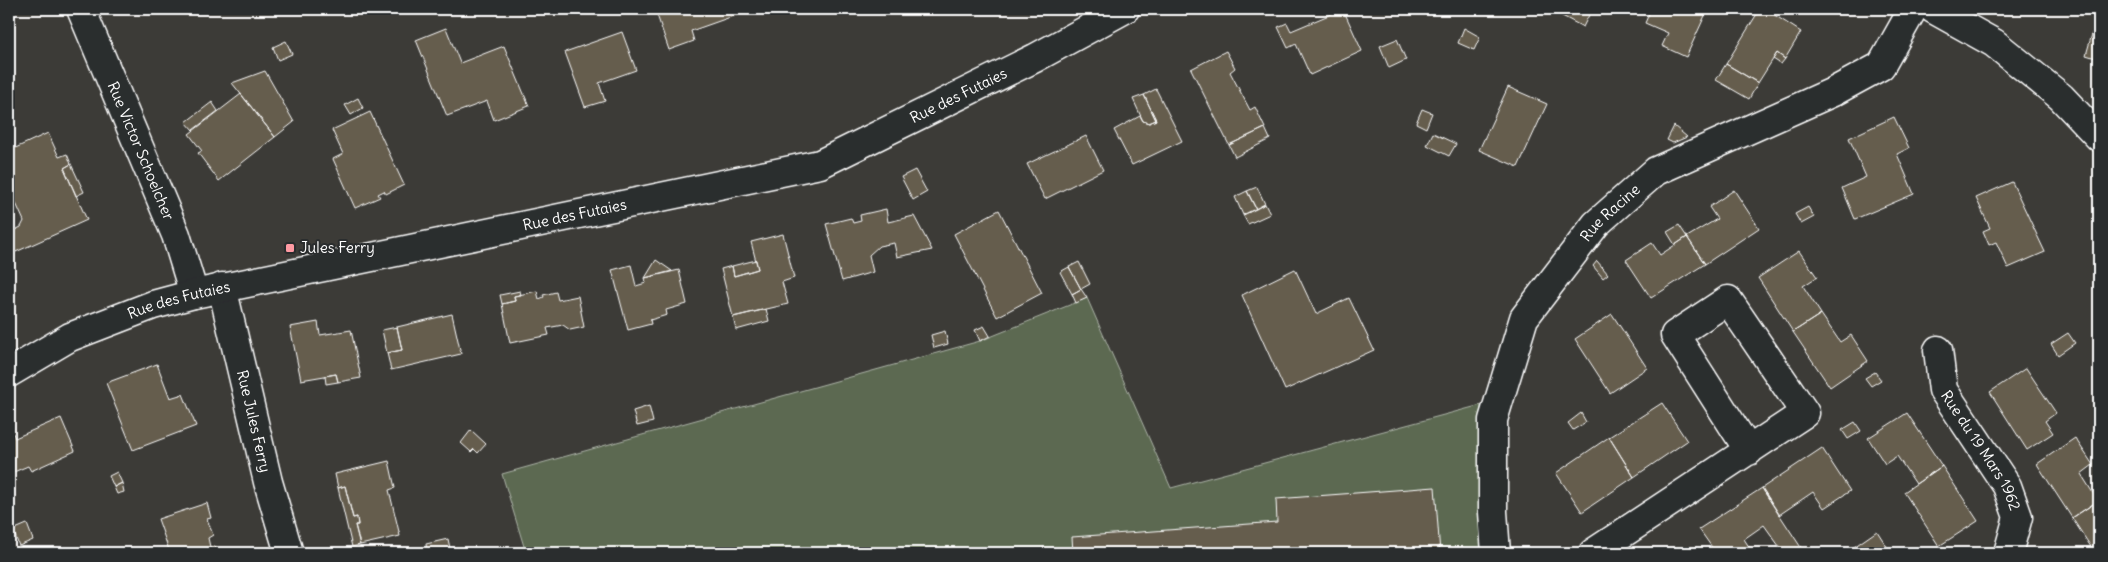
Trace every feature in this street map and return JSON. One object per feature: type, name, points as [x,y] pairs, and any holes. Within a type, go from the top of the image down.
[{"type":"street","name":"Rue Victor Schoelcher","points":[[81,9],[176,235],[194,294]]},
{"type":"street","name":"Rue des Futaies","points":[[9,373],[70,337],[153,305],[194,294],[820,164],[1035,58],[1125,9]]},
{"type":"street","name":"Rue Racine","points":[[1496,553],[1493,512],[1493,420],[1524,318],[1596,224],[1656,171],[1832,92],[1880,66],[1913,9]]},
{"type":"street","points":[[1933,9],[1994,44],[2061,97],[2099,137]]},
{"type":"street","name":"Rue Jules Ferry","points":[[222,287],[268,482],[289,553]]},
{"type":"street","points":[[1592,553],[1749,450],[1805,413],[1728,300],[1675,335],[1749,450]]},
{"type":"street","name":"Rue du 19 Mars 1962","points":[[1938,350],[1943,390],[2007,486],[2018,517],[2008,553]]},
{"type":"green space","points":[[1087,298],[1171,488],[1481,405],[1481,553],[526,553],[502,474],[980,341]]},
{"type":"building","points":[[655,9],[740,9],[742,13],[691,31],[694,41],[669,50]]},
{"type":"building","points":[[1343,9],[1362,51],[1310,75],[1296,44],[1288,48],[1278,27],[1287,23],[1291,31]]},
{"type":"building","points":[[1549,9],[1592,9],[1583,27]]},
{"type":"building","points":[[1651,9],[1708,9],[1686,57],[1662,46],[1668,33],[1645,23]]},
{"type":"building","points":[[1760,9],[1765,9],[1801,32],[1785,59],[1777,53],[1758,83],[1726,64]]},
{"type":"building","points":[[2096,20],[2099,21],[2099,59],[2086,55]]},
{"type":"building","points":[[446,28],[460,63],[504,46],[529,106],[494,120],[487,101],[447,116],[416,40]]},
{"type":"building","points":[[1464,28],[1480,37],[1474,50],[1458,43]]},
{"type":"building","points":[[622,32],[636,70],[599,83],[605,101],[585,107],[565,52]]},
{"type":"building","points":[[1397,39],[1406,60],[1389,68],[1380,46]]},
{"type":"building","points":[[286,41],[292,54],[278,60],[273,47]]},
{"type":"building","points":[[1226,51],[1235,68],[1230,72],[1250,110],[1255,107],[1265,128],[1229,145],[1191,69]]},
{"type":"building","points":[[1777,53],[1785,59],[1781,64],[1773,59]]},
{"type":"building","points":[[1726,64],[1758,83],[1749,99],[1716,80]]},
{"type":"building","points":[[265,71],[294,122],[275,137],[232,83]]},
{"type":"building","points":[[1508,87],[1547,104],[1518,167],[1479,150]]},
{"type":"building","points":[[1156,89],[1182,141],[1132,165],[1114,130],[1140,116],[1143,121],[1149,123],[1156,120],[1144,95]]},
{"type":"building","points":[[241,94],[275,137],[219,181],[198,153],[202,151],[189,134]]},
{"type":"building","points":[[1144,95],[1156,120],[1149,123],[1143,121],[1133,99]]},
{"type":"building","points":[[358,98],[363,108],[351,115],[345,105]]},
{"type":"building","points":[[212,102],[218,111],[193,130],[186,122]]},
{"type":"building","points":[[1422,109],[1432,113],[1426,128],[1416,123]]},
{"type":"building","points":[[370,112],[404,185],[386,194],[384,191],[378,194],[380,197],[355,208],[333,159],[343,154],[332,130]]},
{"type":"building","points":[[1894,117],[1909,148],[1897,154],[1914,194],[1855,219],[1842,188],[1866,177],[1849,138]]},
{"type":"building","points":[[1674,126],[1687,137],[1673,143],[1667,140]]},
{"type":"building","points":[[1265,128],[1270,139],[1235,157],[1229,145]]},
{"type":"building","points":[[48,133],[59,157],[67,154],[71,164],[64,168],[87,220],[9,255],[9,233],[21,227],[24,221],[9,188],[9,151]]},
{"type":"building","points":[[1433,133],[1456,144],[1449,156],[1427,145]]},
{"type":"building","points":[[1086,136],[1103,170],[1045,199],[1027,164]]},
{"type":"building","points":[[71,164],[84,192],[76,196],[64,168]]},
{"type":"building","points":[[915,170],[927,192],[913,200],[901,177]]},
{"type":"building","points":[[2012,182],[2045,252],[2008,268],[1996,242],[1989,245],[1983,231],[1990,228],[1976,198]]},
{"type":"building","points":[[1257,187],[1265,204],[1256,209],[1247,191]]},
{"type":"building","points":[[1734,190],[1759,228],[1705,264],[1687,237],[1717,219],[1709,207]]},
{"type":"building","points":[[1247,191],[1256,209],[1243,215],[1235,197]]},
{"type":"building","points":[[1265,204],[1270,214],[1248,224],[1243,215]]},
{"type":"building","points":[[1808,207],[1814,217],[1801,224],[1795,214]]},
{"type":"building","points":[[886,209],[888,222],[914,216],[932,250],[897,257],[894,243],[879,246],[869,255],[873,272],[842,281],[826,224],[851,218],[853,223],[861,221],[860,215]]},
{"type":"building","points":[[999,210],[1042,293],[997,317],[954,234]]},
{"type":"building","points":[[1679,225],[1687,237],[1675,245],[1667,232]]},
{"type":"building","points":[[783,234],[794,278],[782,282],[788,304],[733,317],[721,269],[732,266],[734,276],[758,269],[751,242]]},
{"type":"building","points":[[1687,237],[1705,264],[1651,298],[1626,260],[1652,243],[1660,255]]},
{"type":"building","points":[[1799,251],[1817,277],[1803,286],[1821,314],[1793,332],[1758,278]]},
{"type":"building","points":[[656,260],[672,271],[645,278]]},
{"type":"building","points":[[756,260],[758,269],[734,276],[732,266]]},
{"type":"building","points":[[1597,261],[1608,274],[1603,278],[1593,266]]},
{"type":"building","points":[[1079,262],[1090,284],[1081,289],[1069,267]]},
{"type":"building","points":[[631,265],[636,286],[646,283],[645,278],[679,270],[687,304],[666,310],[667,315],[650,320],[651,324],[628,330],[612,270]]},
{"type":"building","points":[[1069,267],[1081,289],[1072,294],[1060,272]]},
{"type":"building","points":[[1295,269],[1316,314],[1349,298],[1374,350],[1285,390],[1242,295]]},
{"type":"building","points":[[1081,289],[1087,298],[1076,303],[1072,294]]},
{"type":"building","points":[[520,291],[521,295],[514,296],[515,301],[502,304],[500,295]]},
{"type":"building","points":[[537,291],[539,299],[544,297],[543,295],[556,292],[558,300],[578,296],[584,327],[570,330],[563,325],[547,328],[549,335],[510,343],[502,304],[515,301],[514,296]]},
{"type":"building","points":[[766,309],[769,321],[736,330],[733,317]]},
{"type":"building","points":[[452,314],[461,354],[391,370],[387,353],[402,350],[397,327]]},
{"type":"building","points":[[1612,314],[1647,368],[1610,393],[1575,339]]},
{"type":"building","points":[[1821,314],[1840,342],[1851,335],[1868,361],[1830,387],[1793,332]]},
{"type":"building","points":[[318,322],[320,335],[351,330],[361,378],[338,382],[336,374],[301,380],[290,327]]},
{"type":"building","points":[[984,326],[990,336],[980,341],[975,330]]},
{"type":"building","points":[[397,327],[402,350],[387,353],[382,330]]},
{"type":"building","points":[[945,331],[948,344],[934,348],[931,335]]},
{"type":"building","points":[[2068,333],[2075,343],[2058,355],[2051,344]]},
{"type":"building","points":[[157,364],[170,398],[183,394],[196,426],[133,450],[106,383]]},
{"type":"building","points":[[2026,368],[2056,413],[2045,421],[2053,433],[2027,450],[1990,392]]},
{"type":"building","points":[[1875,372],[1881,380],[1871,386],[1865,378]]},
{"type":"building","points":[[336,374],[338,382],[326,384],[325,376]]},
{"type":"building","points":[[1662,403],[1687,441],[1634,477],[1609,437]]},
{"type":"building","points":[[649,406],[653,422],[637,426],[633,411]]},
{"type":"building","points":[[1581,413],[1586,422],[1573,430],[1568,423]]},
{"type":"building","points":[[1907,413],[1942,466],[1916,484],[1897,456],[1885,464],[1868,438]]},
{"type":"building","points":[[61,418],[75,451],[31,471],[28,466],[9,474],[9,433],[12,431],[15,438]]},
{"type":"building","points":[[1855,422],[1861,431],[1848,439],[1842,430]]},
{"type":"building","points":[[471,430],[486,444],[478,453],[474,449],[471,452],[461,443]]},
{"type":"building","points":[[1609,437],[1634,477],[1582,512],[1556,473]]},
{"type":"building","points":[[2075,438],[2093,465],[2081,474],[2098,501],[2072,518],[2037,464]]},
{"type":"building","points":[[1822,448],[1850,491],[1824,508],[1813,492],[1779,515],[1762,488]]},
{"type":"building","points":[[389,461],[395,488],[389,490],[400,536],[360,545],[355,525],[358,525],[357,517],[353,518],[345,486],[338,488],[335,474]]},
{"type":"building","points":[[1942,466],[1978,521],[1939,546],[1904,492]]},
{"type":"building","points":[[117,472],[122,483],[114,487],[109,476]]},
{"type":"building","points":[[122,483],[124,492],[117,494],[114,487]]},
{"type":"building","points":[[345,486],[353,518],[357,517],[358,525],[355,525],[360,545],[352,547],[338,488]]},
{"type":"building","points":[[1435,487],[1440,553],[1073,553],[1072,537],[1277,522],[1276,499]]},
{"type":"building","points":[[1762,488],[1802,549],[1795,553],[1784,553],[1764,525],[1744,539],[1753,553],[1716,553],[1699,529]]},
{"type":"building","points":[[2099,500],[2099,553],[2095,553],[2072,518]]},
{"type":"building","points":[[207,503],[211,518],[207,519],[213,535],[208,538],[210,547],[215,546],[218,553],[170,553],[158,519]]},
{"type":"building","points":[[27,524],[33,540],[19,546],[13,530]]},
{"type":"building","points":[[1877,531],[1891,553],[1854,553],[1851,549]]},
{"type":"building","points":[[448,539],[451,553],[427,553],[426,544]]},
{"type":"place","name":"Jules Ferry","points":[[290,248]]}]
